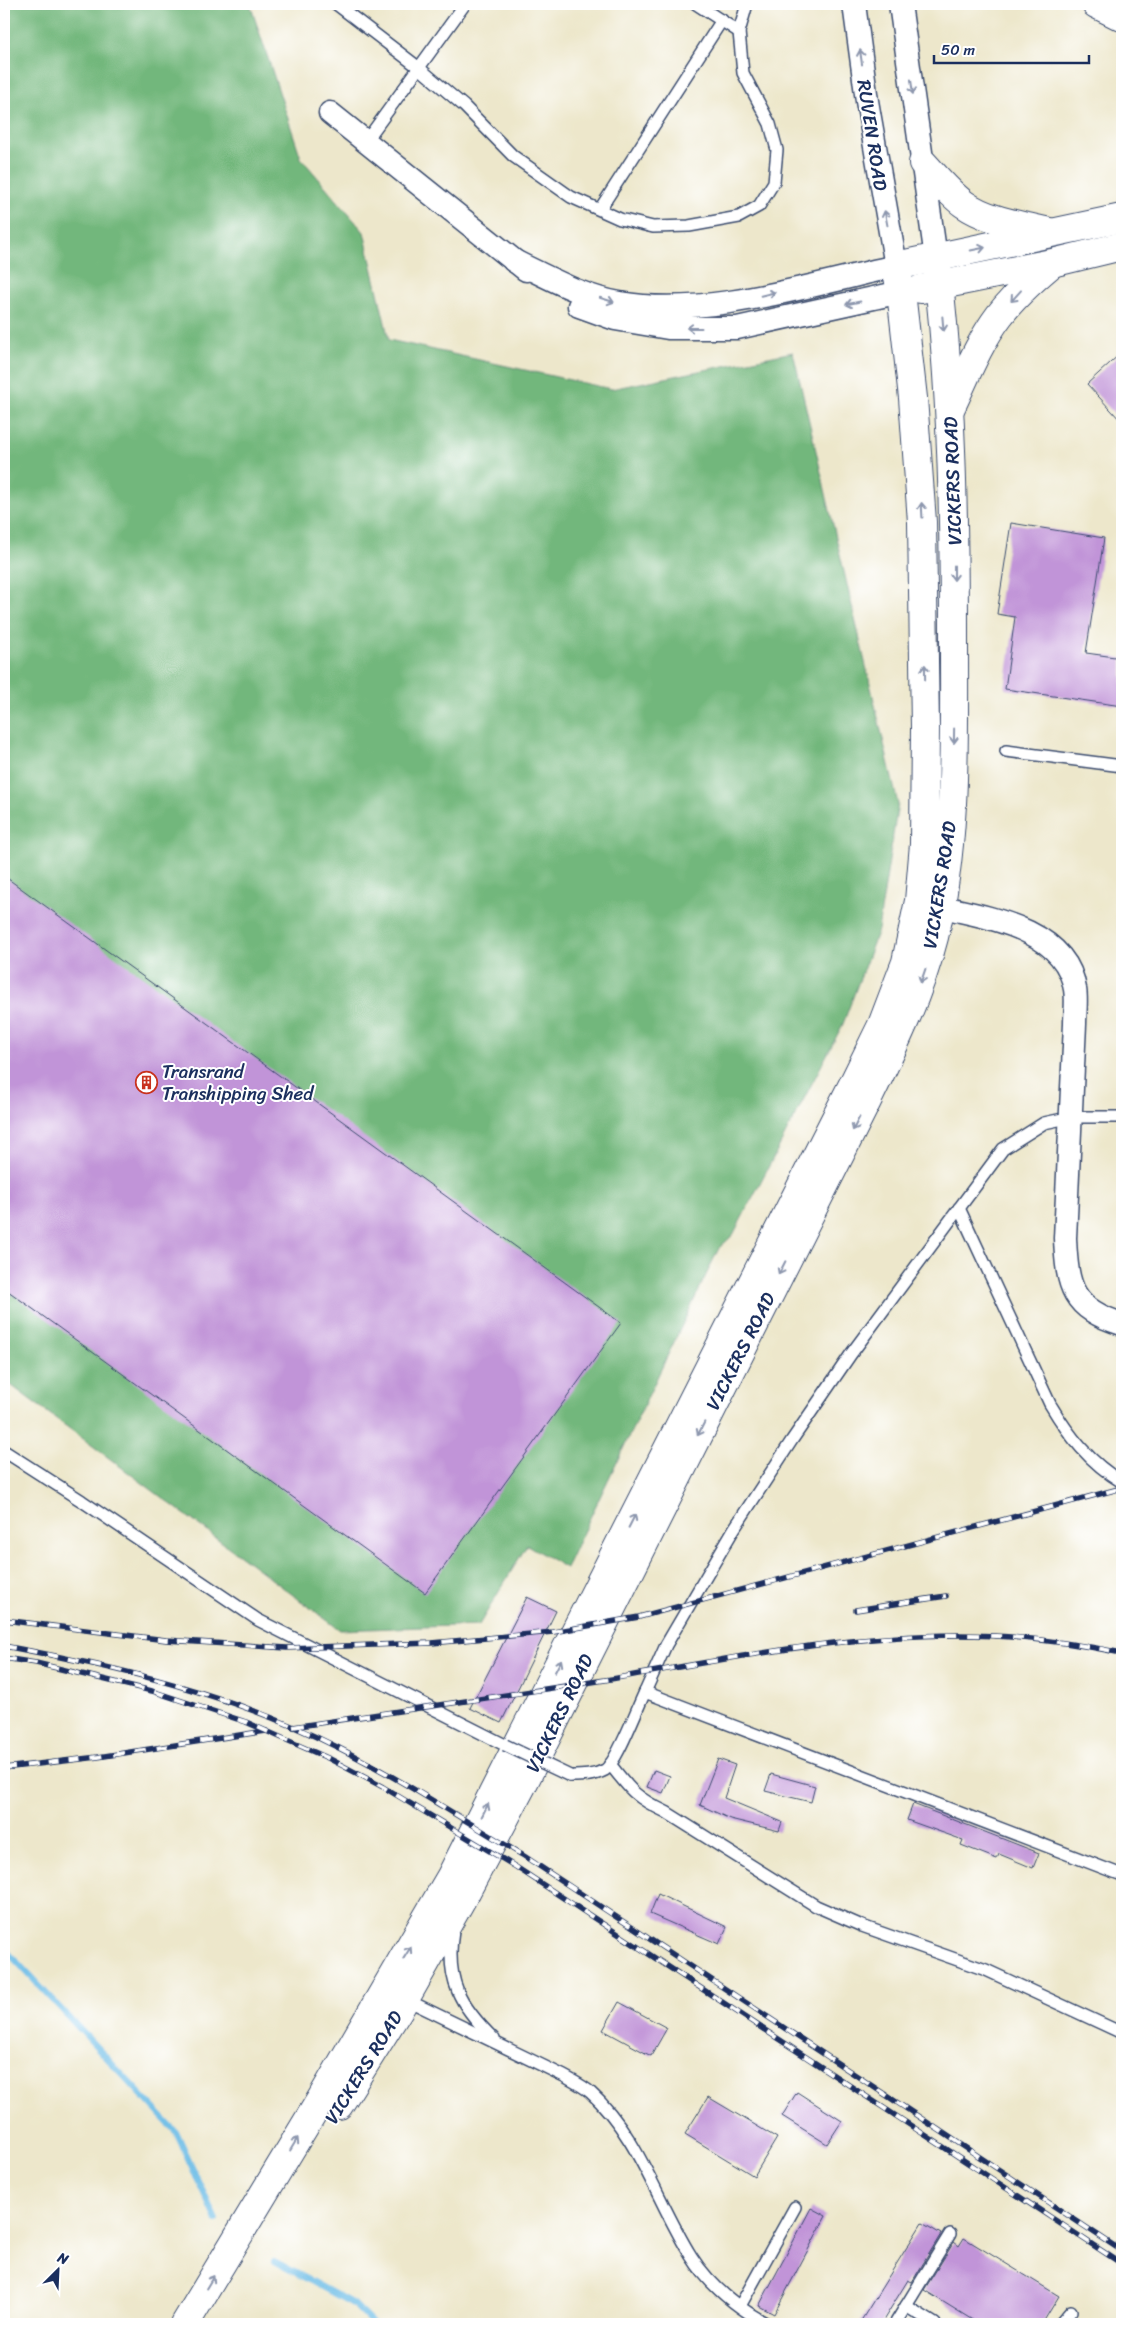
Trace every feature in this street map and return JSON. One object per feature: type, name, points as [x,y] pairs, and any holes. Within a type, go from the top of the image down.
[{"type":"main road","points":[[1096,4],[1122,17]]},
{"type":"main road","points":[[923,163],[965,205],[980,213],[1054,233]]},
{"type":"main road","points":[[896,266],[1122,218]]},
{"type":"main road","points":[[901,292],[1052,263],[1122,246]]},
{"type":"main road","name":"VICKERS ROAD","points":[[207,2324],[396,2000],[424,1926],[852,1086],[896,990],[930,904],[949,843],[954,721],[954,516],[950,409],[936,258]]},
{"type":"main road","points":[[950,409],[985,338],[999,316],[1020,291],[1052,263]]},
{"type":"main road","name":"VICKERS ROAD","points":[[184,2324],[457,1909],[523,1784],[638,1552],[866,1105],[915,998],[926,966],[930,904],[924,852],[922,522],[914,407],[901,292],[896,266]]},
{"type":"street","name":"RUVEN ROAD","points":[[854,4],[871,130],[896,266]]},
{"type":"street","points":[[900,4],[936,258]]},
{"type":"street","points":[[330,113],[567,302],[615,319],[668,328],[737,328],[901,292]]},
{"type":"street","points":[[514,261],[570,288],[618,303],[666,308],[731,302],[896,266]]},
{"type":"street","points":[[930,904],[1016,926],[1031,932],[1060,956],[1075,989],[1072,1117],[1065,1238],[1066,1270],[1073,1292],[1085,1307],[1105,1319],[1122,1324]]},
{"type":"lane","points":[[336,4],[418,67],[464,106],[514,156],[571,197],[620,218],[653,227],[689,226],[739,217],[759,206],[774,182],[777,150],[770,124],[750,90],[743,73],[739,32],[747,4]]},
{"type":"lane","points":[[366,141],[465,4]]},
{"type":"lane","points":[[696,4],[739,32]]},
{"type":"lane","points":[[600,210],[722,20]]},
{"type":"lane","points":[[1006,751],[1122,766]]},
{"type":"lane","points":[[4,1451],[82,1501],[258,1620],[570,1776],[584,1777],[599,1773],[610,1764],[666,1645],[755,1497],[851,1354],[1003,1149],[1044,1123],[1072,1117],[1122,1117]]},
{"type":"lane","points":[[959,1208],[1050,1404],[1067,1432],[1091,1460],[1118,1480]]},
{"type":"lane","points":[[645,1692],[1122,1875]]},
{"type":"lane","points":[[610,1764],[628,1787],[642,1800],[666,1812],[816,1906],[862,1926],[986,1970],[1122,2033]]},
{"type":"lane","points":[[457,1909],[451,1943],[453,1969],[459,1997],[474,2019],[500,2045]]},
{"type":"lane","points":[[396,2000],[500,2045],[564,2076],[589,2091],[612,2115],[637,2153],[691,2257],[719,2290],[766,2324]]},
{"type":"lane","points":[[740,2306],[795,2207]]},
{"type":"lane","points":[[895,2324],[950,2234]]},
{"type":"lane","points":[[906,2306],[935,2324]]},
{"type":"lane","points":[[1060,2324],[1071,2311]]},
{"type":"green space","points":[[4,4],[250,4],[301,158],[364,232],[389,340],[611,389],[793,352],[898,804],[878,930],[843,1024],[733,1235],[719,1248],[566,1568],[527,1545],[479,1625],[340,1630],[4,1380]]},
{"type":"building","points":[[1122,352],[1122,422],[1087,384]]},
{"type":"building","points":[[1011,523],[1104,538],[1086,653],[1122,658],[1122,706],[1005,689],[1015,617],[997,614]]},
{"type":"building","name":"Transrand Transhipping Shed","points":[[4,876],[621,1323],[425,1593],[4,1288]]},
{"type":"building","points":[[527,1597],[556,1611],[501,1723],[470,1708]]},
{"type":"building","points":[[718,1759],[735,1765],[724,1798],[782,1822],[779,1831],[730,1819],[700,1805]]},
{"type":"building","points":[[654,1770],[670,1776],[663,1793],[647,1787]]},
{"type":"building","points":[[771,1774],[815,1786],[811,1802],[765,1791]]},
{"type":"building","points":[[913,1804],[1039,1853],[1033,1868],[999,1854],[997,1859],[961,1845],[963,1840],[907,1820]]},
{"type":"building","points":[[658,1894],[727,1927],[719,1944],[650,1914]]},
{"type":"building","points":[[619,2002],[667,2028],[651,2056],[603,2030]]},
{"type":"building","points":[[797,2092],[842,2121],[827,2144],[782,2116]]},
{"type":"building","points":[[708,2097],[777,2138],[754,2176],[685,2134]]},
{"type":"building","points":[[811,2208],[826,2216],[774,2314],[759,2306]]},
{"type":"building","points":[[922,2223],[941,2234],[912,2282],[908,2280],[881,2324],[859,2324]]},
{"type":"building","points":[[964,2238],[1059,2296],[1042,2324],[979,2324],[924,2290],[954,2242],[959,2246]]},
{"type":"waterway","points":[[4,1948],[176,2132],[216,2220]]},
{"type":"waterway","points":[[274,2261],[353,2304],[373,2324]]},
{"type":"railway","points":[[4,1620],[166,1640],[287,1648],[432,1643],[553,1632],[639,1617],[1122,1488]]},
{"type":"railway","points":[[856,1610],[946,1596]]},
{"type":"railway","points":[[293,1727],[605,1680],[781,1650],[870,1639],[914,1636],[1000,1636],[1062,1642],[1122,1653]]},
{"type":"railway","points":[[4,1646],[132,1673],[216,1697],[297,1728],[361,1759],[524,1856],[1122,2251]]},
{"type":"railway","points":[[4,1658],[36,1663],[152,1691],[246,1722],[330,1759],[383,1787],[516,1867],[1122,2264]]},
{"type":"railway","points":[[4,1768],[98,1757],[266,1731]]},
{"type":"place","name":"Transrand Transhipping Shed","points":[[146,1082]]}]
